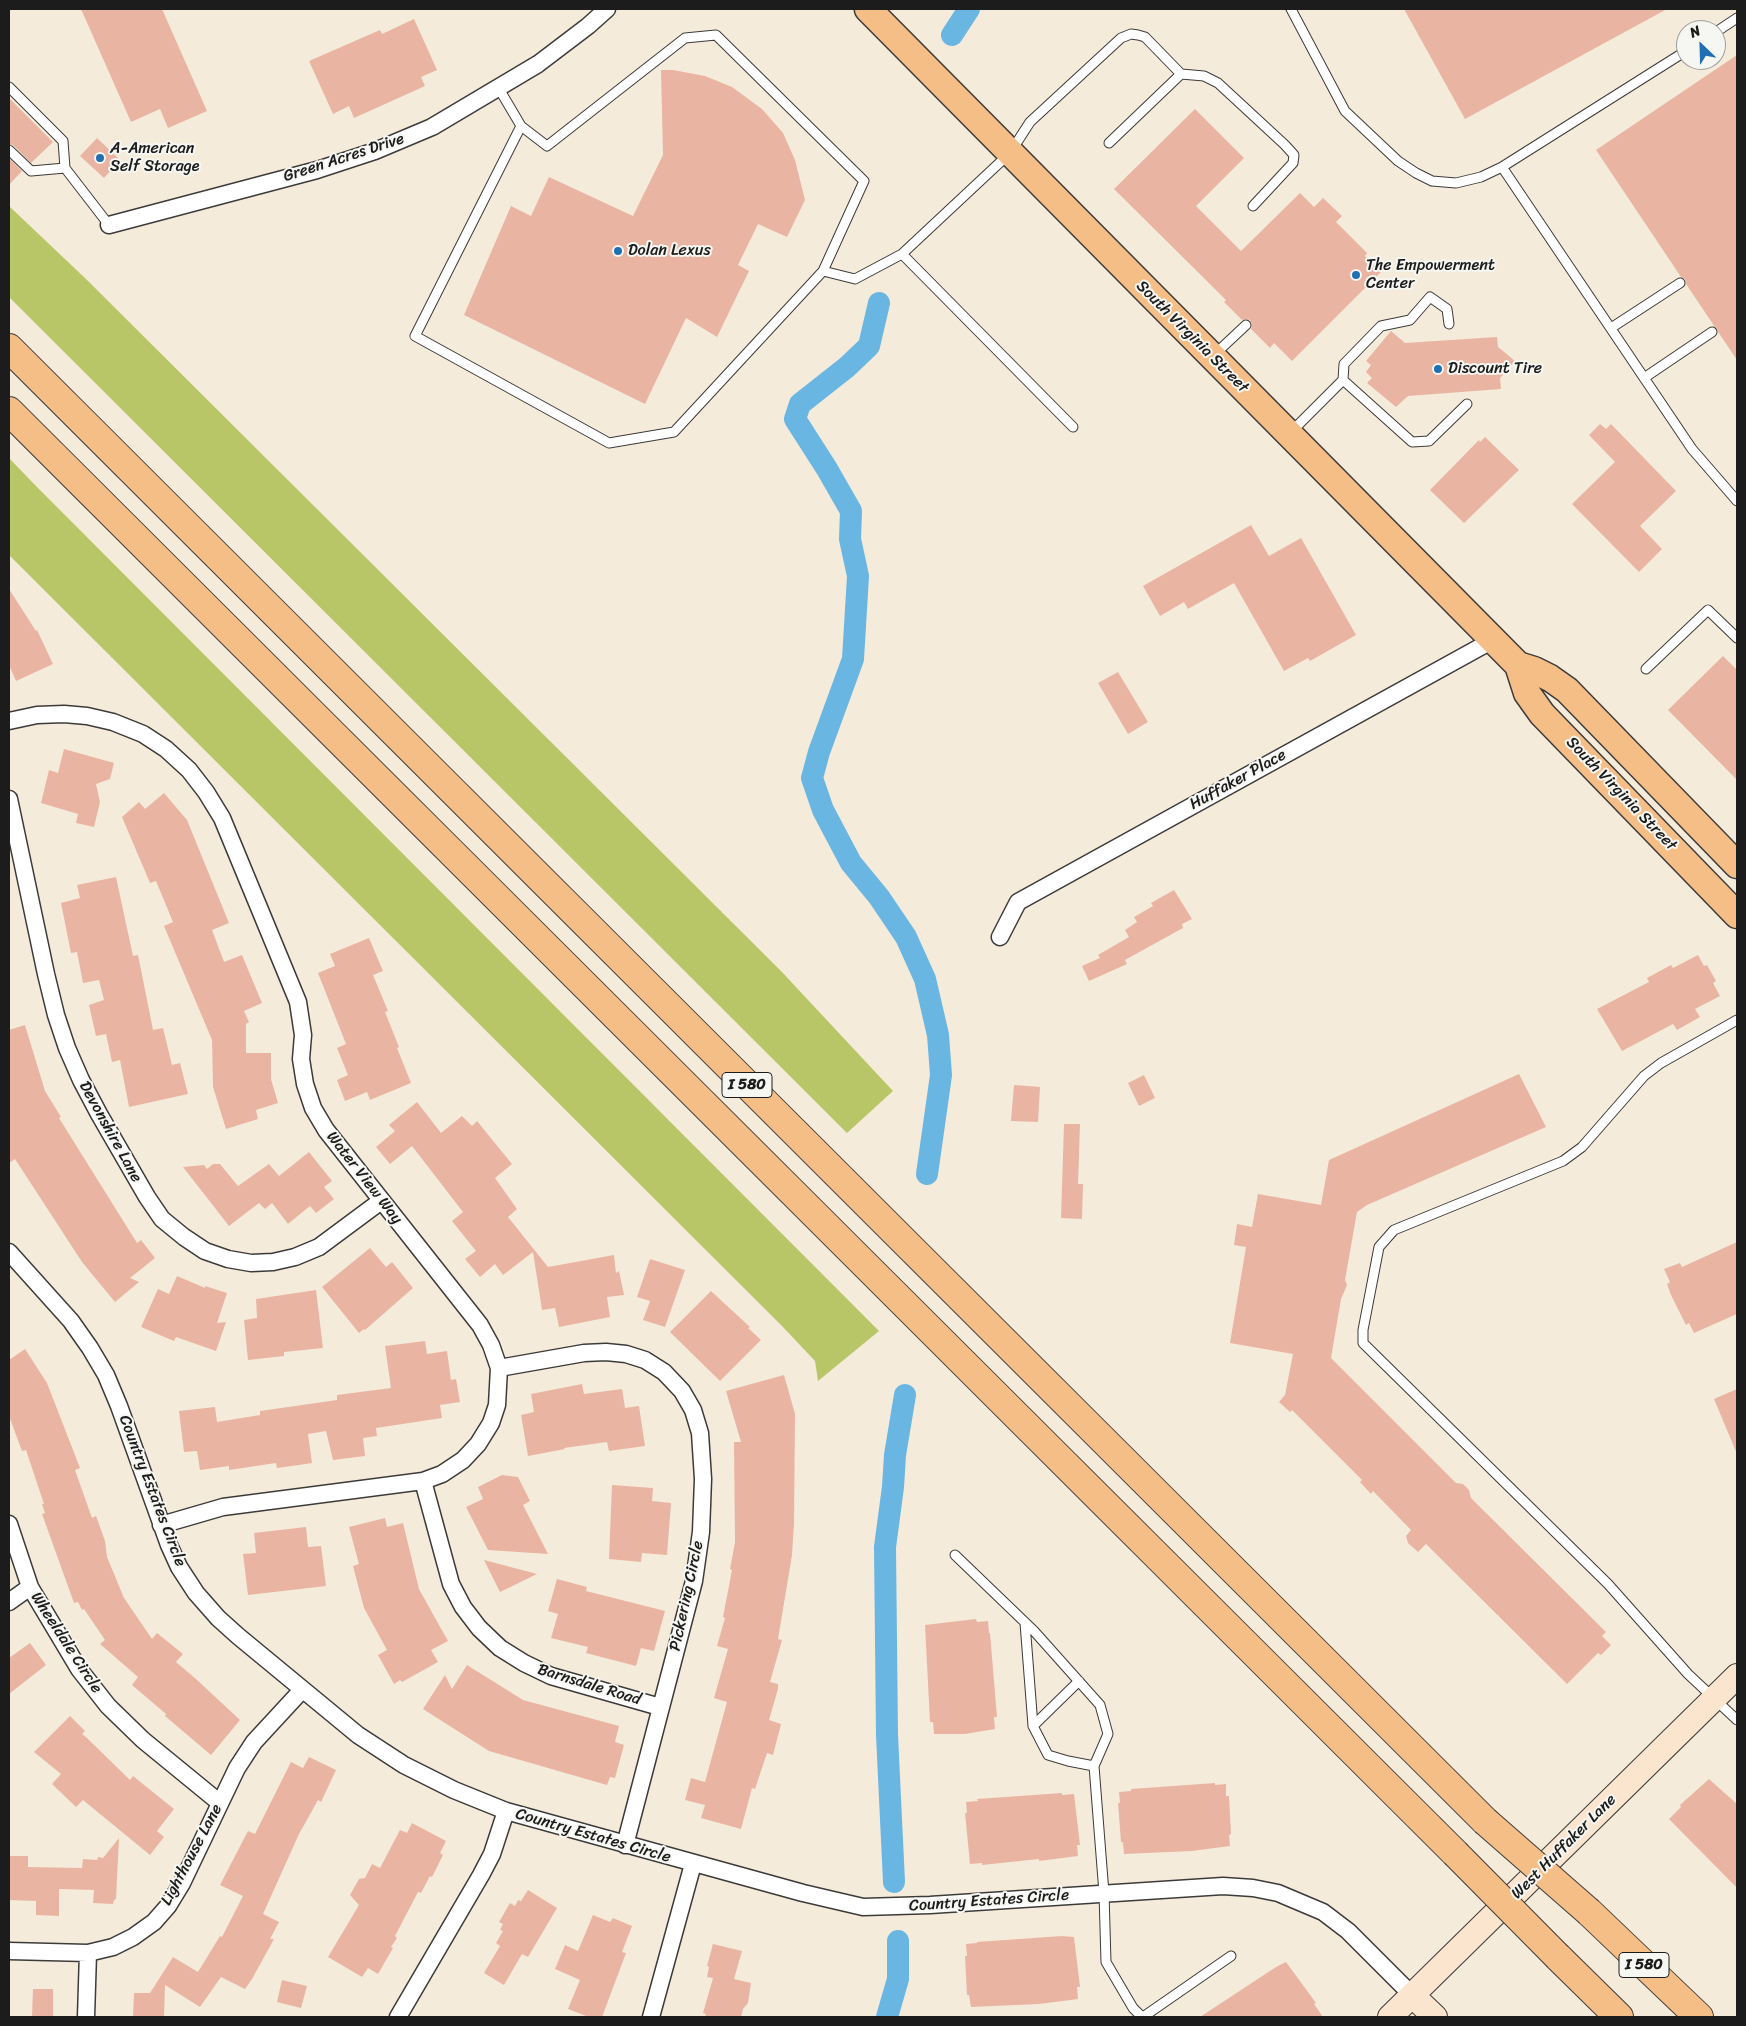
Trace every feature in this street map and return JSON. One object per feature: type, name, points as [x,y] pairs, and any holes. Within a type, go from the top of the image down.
[{"type":"highway","name":"I 580","points":[[9,348],[1485,1821],[1589,1912],[1699,2017]]},
{"type":"highway","name":"I 580","points":[[9,411],[1619,2017]]},
{"type":"main road","name":"South Virginia Street","points":[[868,9],[1518,665],[1528,693],[1542,714],[1737,915]]},
{"type":"main road","name":"South Virginia Street","points":[[1518,665],[1550,678],[1566,690],[1737,866]]},
{"type":"street","name":"Green Acres Drive","points":[[109,224],[317,170],[375,151],[432,126],[538,64],[588,26],[606,9]]},
{"type":"street","name":"Huffaker Place","points":[[1000,938],[1018,902],[1493,640]]},
{"type":"street","name":"Water View Way","points":[[9,721],[37,715],[64,714],[87,716],[113,722],[143,734],[166,749],[189,770],[200,784],[222,818],[298,1002],[303,1035],[301,1059],[305,1084],[313,1108],[326,1130],[480,1325],[491,1345],[499,1368],[497,1406],[491,1423],[478,1444],[463,1460],[442,1474],[423,1481],[223,1507],[161,1525]]},
{"type":"street","name":"Devonshire Lane","points":[[9,799],[46,974],[56,1015],[68,1048],[81,1080],[99,1114],[147,1197],[162,1219],[204,1251],[228,1259],[250,1263],[273,1262],[296,1257],[319,1246],[381,1201]]},
{"type":"street","name":"Country Estates Circle","points":[[9,1252],[71,1321],[106,1375],[119,1406],[161,1525],[179,1567],[196,1593],[218,1618],[302,1690],[358,1735],[404,1765],[454,1790],[506,1811],[802,1894],[863,1907],[930,1905],[1224,1886],[1253,1888],[1278,1893],[1302,1902],[1329,1917],[1348,1931],[1413,1996]]},
{"type":"street","name":"Pickering Circle","points":[[499,1368],[584,1353],[606,1352],[626,1354],[645,1360],[664,1372],[682,1391],[693,1410],[700,1433],[702,1479],[701,1532],[694,1581],[625,1845]]},
{"type":"street","name":"Barnsdale Road","points":[[423,1481],[451,1584],[463,1607],[479,1628],[500,1648],[550,1676],[660,1706]]},
{"type":"street","name":"Wheeldale Circle","points":[[9,1524],[30,1587],[79,1669],[108,1706],[143,1740],[220,1803]]},
{"type":"street","points":[[9,1602],[30,1587]]},
{"type":"street","name":"West Huffaker Lane","points":[[1390,2017],[1737,1676]]},
{"type":"street","name":"Lighthouse Lane","points":[[9,1952],[88,1954],[112,1947],[133,1937],[154,1922],[168,1906],[182,1883],[237,1768],[254,1742],[302,1690]]},
{"type":"street","points":[[398,2017],[481,1875],[494,1847],[506,1811]]},
{"type":"street","points":[[651,2017],[693,1864]]},
{"type":"street","points":[[86,2017],[88,1954]]},
{"type":"street","points":[[1413,1996],[1435,2017]]},
{"type":"lane","points":[[1291,9],[1346,111],[1398,161],[1432,181],[1456,183],[1481,177],[1502,168],[1676,57]]},
{"type":"lane","points":[[1726,25],[1737,18]]},
{"type":"lane","points":[[823,271],[855,279],[902,254],[1010,153],[1030,122],[1126,35],[1131,34],[1145,37],[1181,74],[1204,76],[1218,83],[1294,155],[1293,163],[1253,206]]},
{"type":"lane","points":[[498,87],[520,126],[547,146],[684,38],[716,35],[864,181],[823,271],[674,432],[609,443],[415,336],[520,126]]},
{"type":"lane","points":[[1109,143],[1181,74]]},
{"type":"lane","points":[[9,87],[63,141],[66,168],[109,224]]},
{"type":"lane","points":[[9,150],[30,172],[66,168]]},
{"type":"lane","points":[[1502,168],[1692,449],[1737,501]]},
{"type":"lane","points":[[902,254],[1073,427]]},
{"type":"lane","points":[[1611,328],[1680,283]]},
{"type":"lane","points":[[1289,434],[1344,380],[1344,364],[1381,326],[1410,320],[1430,297],[1447,309],[1449,324]]},
{"type":"lane","points":[[1212,357],[1246,325]]},
{"type":"lane","points":[[1644,378],[1712,332]]},
{"type":"lane","points":[[1344,380],[1412,442],[1429,442],[1467,404]]},
{"type":"lane","points":[[1646,669],[1708,610],[1737,638]]},
{"type":"lane","points":[[1737,1020],[1661,1064],[1644,1076],[1582,1147],[1563,1161],[1394,1230],[1379,1247],[1363,1330],[1363,1343],[1608,1584],[1688,1674],[1737,1720]]},
{"type":"lane","points":[[955,1555],[1025,1623],[1100,1705],[1108,1734],[1094,1766],[1104,1893],[1106,1962],[1133,2008],[1142,2017],[1231,1956]]},
{"type":"lane","points":[[1025,1623],[1033,1726],[1048,1755],[1094,1766]]},
{"type":"lane","points":[[1033,1726],[1079,1681]]},
{"type":"green space","points":[[9,206],[85,278],[781,971],[893,1091],[847,1133],[9,297]]},
{"type":"green space","points":[[9,458],[879,1331],[818,1381],[815,1361],[782,1326],[9,555]]},
{"type":"building","points":[[81,9],[162,9],[207,111],[168,128],[160,109],[131,122]]},
{"type":"building","points":[[1404,9],[1667,9],[1465,119]]},
{"type":"building","points":[[414,19],[437,70],[421,77],[425,86],[354,118],[349,106],[333,114],[309,61],[380,30],[382,34]]},
{"type":"building","points":[[1737,55],[1737,360],[1686,284],[1685,279],[1681,277],[1596,150],[1715,70],[1726,70],[1726,62]]},
{"type":"building","name":"Dolan Lexus","points":[[661,70],[673,70],[705,76],[732,87],[762,109],[783,133],[795,160],[805,200],[787,237],[758,224],[738,265],[749,271],[717,337],[686,318],[645,404],[464,315],[511,206],[531,216],[549,177],[633,216],[663,155]]},
{"type":"building","points":[[9,98],[53,142],[31,163],[13,145],[9,144]]},
{"type":"building","points":[[1195,109],[1244,158],[1196,206],[1241,251],[1300,193],[1314,207],[1323,198],[1342,216],[1336,222],[1367,253],[1365,256],[1381,272],[1292,361],[1274,343],[1270,348],[1251,329],[1252,324],[1250,320],[1242,320],[1224,302],[1226,300],[1114,189]]},
{"type":"building","name":"A-American Self Storage","points":[[97,138],[120,160],[104,178],[80,156]]},
{"type":"building","points":[[9,158],[22,171],[9,185]]},
{"type":"building","name":"Discount Tire","points":[[1391,331],[1405,343],[1497,337],[1498,347],[1515,361],[1500,378],[1501,389],[1408,396],[1396,407],[1367,383],[1372,378],[1366,372],[1371,365],[1366,361]]},
{"type":"building","points":[[1600,424],[1606,429],[1611,424],[1676,491],[1640,526],[1662,549],[1639,572],[1572,504],[1615,462],[1589,435]]},
{"type":"building","points":[[1485,437],[1519,470],[1464,523],[1430,490],[1479,440],[1480,442]]},
{"type":"building","points":[[1251,525],[1269,556],[1301,538],[1356,635],[1310,661],[1308,658],[1284,671],[1234,583],[1188,609],[1184,602],[1160,616],[1143,586]]},
{"type":"building","points":[[9,589],[37,630],[53,664],[16,681],[9,665]]},
{"type":"building","points":[[1723,656],[1737,670],[1737,780],[1668,710]]},
{"type":"building","points":[[1118,672],[1148,722],[1128,734],[1098,683]]},
{"type":"building","points":[[64,749],[114,763],[110,779],[96,784],[100,802],[94,827],[76,823],[78,814],[41,803],[49,770],[58,773]]},
{"type":"building","points":[[164,793],[187,820],[229,923],[212,930],[224,962],[242,955],[262,1003],[244,1011],[249,1022],[246,1024],[246,1053],[271,1053],[271,1079],[278,1103],[256,1110],[258,1119],[226,1129],[213,1087],[212,1040],[164,926],[173,922],[156,881],[150,883],[122,817],[139,802],[145,809]]},
{"type":"building","points":[[116,877],[133,956],[138,955],[153,1030],[163,1028],[172,1065],[180,1063],[188,1094],[129,1107],[120,1060],[112,1062],[106,1034],[96,1036],[89,1005],[104,1000],[99,980],[83,983],[77,952],[71,953],[61,903],[80,898],[77,885]]},
{"type":"building","points":[[1174,890],[1192,919],[1182,924],[1183,928],[1125,960],[1127,964],[1089,981],[1082,966],[1100,958],[1098,955],[1129,937],[1125,930],[1137,922],[1134,917],[1153,906],[1151,903]]},
{"type":"building","points":[[369,938],[383,971],[373,975],[388,1011],[385,1012],[411,1083],[370,1100],[367,1092],[345,1101],[337,1080],[348,1075],[337,1048],[346,1044],[318,973],[335,966],[330,954]]},
{"type":"building","points":[[1698,955],[1704,966],[1707,965],[1716,981],[1713,983],[1720,996],[1695,1009],[1700,1017],[1677,1030],[1673,1024],[1622,1051],[1597,1009],[1649,982],[1647,978],[1671,965],[1673,968]]},
{"type":"building","points":[[25,1025],[45,1091],[61,1117],[59,1118],[137,1243],[141,1240],[155,1258],[130,1278],[139,1282],[115,1302],[82,1262],[15,1159],[9,1163],[9,1030]]},
{"type":"building","points":[[1519,1074],[1546,1127],[1367,1205],[1357,1212],[1345,1280],[1347,1285],[1341,1299],[1331,1358],[1456,1483],[1463,1484],[1469,1490],[1471,1498],[1606,1632],[1602,1636],[1611,1645],[1601,1655],[1598,1653],[1567,1684],[1426,1544],[1418,1552],[1408,1543],[1406,1536],[1411,1530],[1373,1491],[1371,1494],[1360,1482],[1362,1480],[1292,1410],[1290,1412],[1279,1402],[1285,1395],[1293,1354],[1230,1343],[1246,1247],[1234,1245],[1237,1224],[1252,1227],[1258,1194],[1321,1205],[1329,1160]]},
{"type":"building","points":[[1144,1075],[1155,1098],[1139,1106],[1128,1083]]},
{"type":"building","points":[[1014,1085],[1040,1087],[1038,1122],[1011,1121]]},
{"type":"building","points":[[417,1102],[441,1133],[462,1116],[472,1126],[477,1121],[512,1164],[495,1178],[517,1209],[508,1217],[548,1267],[614,1255],[616,1273],[619,1271],[624,1295],[607,1297],[610,1317],[559,1327],[555,1308],[542,1310],[533,1252],[503,1275],[495,1264],[480,1277],[465,1259],[476,1251],[452,1221],[463,1212],[412,1146],[390,1164],[376,1147],[395,1131],[389,1125]]},
{"type":"building","points":[[1064,1124],[1080,1124],[1078,1184],[1083,1184],[1082,1219],[1061,1218]]},
{"type":"building","points":[[309,1152],[332,1181],[324,1187],[334,1199],[316,1213],[310,1206],[288,1224],[272,1203],[265,1209],[259,1203],[229,1226],[183,1167],[204,1165],[207,1169],[213,1164],[220,1164],[238,1186],[269,1164],[279,1176]]},
{"type":"building","points":[[1737,1242],[1737,1314],[1694,1333],[1689,1323],[1686,1325],[1671,1295],[1667,1284],[1670,1282],[1664,1269],[1680,1263],[1682,1267]]},
{"type":"building","points":[[370,1248],[386,1267],[392,1262],[413,1288],[365,1330],[359,1333],[322,1287]]},
{"type":"building","points":[[650,1259],[685,1270],[665,1327],[643,1320],[650,1301],[637,1297]]},
{"type":"building","points":[[177,1276],[205,1288],[205,1286],[227,1293],[217,1323],[226,1322],[216,1351],[176,1337],[174,1341],[141,1327],[158,1289],[169,1294]]},
{"type":"building","points":[[316,1290],[323,1348],[284,1352],[284,1356],[248,1360],[244,1320],[257,1318],[256,1299]]},
{"type":"building","points":[[711,1291],[750,1327],[748,1328],[761,1340],[720,1381],[670,1332]]},
{"type":"building","points":[[425,1341],[427,1354],[447,1351],[451,1380],[456,1379],[460,1402],[440,1405],[442,1418],[376,1428],[377,1436],[363,1438],[365,1456],[333,1460],[326,1431],[308,1434],[312,1463],[299,1465],[277,1468],[276,1463],[229,1470],[229,1466],[200,1470],[197,1451],[184,1452],[179,1411],[215,1407],[217,1422],[260,1415],[260,1411],[337,1400],[337,1395],[391,1388],[385,1346]]},
{"type":"building","points":[[25,1349],[47,1383],[80,1468],[75,1470],[92,1518],[96,1516],[105,1541],[107,1557],[124,1598],[152,1639],[157,1633],[183,1654],[176,1662],[240,1720],[211,1755],[132,1685],[138,1677],[100,1644],[105,1640],[84,1609],[82,1610],[78,1602],[74,1603],[42,1514],[45,1513],[42,1504],[44,1504],[26,1450],[22,1451],[9,1416],[9,1360]]},
{"type":"building","points":[[784,1375],[795,1414],[794,1523],[792,1555],[778,1639],[782,1640],[770,1682],[778,1684],[778,1689],[769,1720],[781,1724],[773,1755],[767,1753],[755,1789],[752,1788],[741,1829],[701,1818],[705,1805],[685,1800],[691,1778],[705,1782],[727,1702],[714,1698],[728,1649],[717,1646],[725,1618],[723,1617],[735,1542],[734,1442],[741,1442],[726,1391]]},
{"type":"building","points":[[582,1384],[584,1394],[622,1389],[625,1408],[639,1406],[645,1446],[609,1451],[607,1442],[564,1448],[528,1456],[521,1415],[534,1412],[531,1394]]},
{"type":"building","points":[[1737,1389],[1737,1454],[1714,1399]]},
{"type":"building","points":[[502,1475],[518,1477],[530,1501],[523,1505],[548,1554],[488,1550],[466,1507],[483,1499],[478,1487]]},
{"type":"building","points":[[612,1485],[653,1488],[652,1501],[671,1503],[667,1555],[642,1553],[641,1562],[609,1559]]},
{"type":"building","points":[[385,1518],[387,1527],[403,1523],[419,1589],[448,1641],[431,1650],[438,1662],[402,1682],[400,1680],[394,1684],[378,1655],[387,1650],[364,1608],[353,1566],[359,1564],[349,1527]]},
{"type":"building","points":[[306,1527],[308,1547],[321,1546],[326,1586],[248,1595],[243,1554],[256,1553],[254,1533]]},
{"type":"building","points":[[484,1560],[537,1574],[500,1592]]},
{"type":"building","points":[[557,1579],[587,1587],[586,1591],[665,1611],[654,1651],[641,1648],[636,1666],[586,1653],[588,1647],[551,1638],[558,1614],[548,1611]]},
{"type":"building","points":[[976,1619],[977,1622],[988,1621],[997,1717],[994,1717],[995,1729],[965,1734],[934,1734],[933,1722],[930,1722],[925,1625]]},
{"type":"building","points":[[30,1643],[46,1665],[9,1694],[9,1658]]},
{"type":"building","points":[[467,1665],[523,1700],[619,1726],[615,1742],[624,1745],[615,1778],[610,1777],[607,1785],[489,1751],[423,1709],[445,1675],[452,1689]]},
{"type":"building","points":[[70,1716],[85,1731],[82,1734],[130,1780],[133,1776],[174,1809],[157,1831],[164,1837],[150,1855],[83,1800],[76,1807],[52,1784],[61,1774],[34,1752]]},
{"type":"building","points":[[309,1757],[336,1770],[321,1802],[318,1800],[299,1834],[263,1914],[279,1922],[270,1939],[274,1939],[252,1979],[245,1989],[221,1977],[200,2007],[165,1985],[164,2017],[133,2017],[134,1993],[150,1993],[173,1957],[198,1972],[220,1936],[222,1937],[243,1896],[220,1885],[248,1831],[255,1834],[291,1762],[303,1768]]},
{"type":"building","points":[[1709,1779],[1737,1804],[1737,1888],[1669,1819],[1681,1807],[1680,1805]]},
{"type":"building","points":[[1215,1783],[1215,1785],[1226,1784],[1226,1796],[1229,1796],[1230,1846],[1192,1851],[1124,1854],[1123,1842],[1121,1842],[1119,1792],[1131,1791],[1131,1789]]},
{"type":"building","points":[[1062,1793],[1062,1795],[1074,1794],[1080,1845],[1077,1845],[1078,1856],[1039,1861],[1039,1859],[982,1865],[982,1863],[970,1864],[965,1813],[967,1813],[966,1802],[978,1801],[977,1799]]},
{"type":"building","points":[[412,1823],[446,1841],[440,1853],[443,1855],[432,1877],[430,1876],[421,1893],[418,1892],[395,1936],[397,1938],[391,1947],[393,1948],[378,1974],[368,1968],[362,1977],[328,1957],[359,1905],[350,1895],[359,1879],[365,1878],[372,1864],[380,1868],[400,1830],[407,1833]]},
{"type":"building","points":[[119,1838],[116,1899],[113,1904],[93,1903],[94,1890],[59,1889],[59,1916],[36,1915],[36,1901],[9,1900],[9,1856],[28,1856],[28,1867],[82,1868],[83,1859],[97,1860],[98,1857],[103,1858]]},
{"type":"building","points":[[528,1890],[557,1908],[528,1957],[522,1954],[504,1985],[484,1973],[500,1946],[496,1943],[503,1931],[500,1930],[503,1924],[499,1922],[510,1903],[515,1906],[518,1900],[521,1901]]},
{"type":"building","points":[[593,1915],[610,1922],[613,1918],[632,1926],[622,1952],[626,1953],[602,2017],[589,2017],[568,2009],[580,1980],[555,1969],[565,1945],[578,1951]]},
{"type":"building","points":[[1062,1936],[1074,1937],[1080,1987],[1077,1987],[1078,1999],[1039,2004],[971,2007],[969,1995],[967,1995],[966,1944]]},
{"type":"building","points":[[713,1944],[742,1951],[734,1979],[751,1983],[748,2003],[743,2009],[741,2017],[705,2017],[706,2014],[703,2013],[713,1978],[707,1977],[709,1967],[707,1966]]},
{"type":"building","points":[[1286,1962],[1316,2003],[1314,2004],[1323,2017],[1200,2017],[1276,1967]]},
{"type":"building","points":[[282,1980],[307,1986],[301,2008],[277,2002]]},
{"type":"building","points":[[33,1989],[53,1989],[53,2017],[32,2017]]},
{"type":"waterway","points":[[952,35],[969,9]]},
{"type":"waterway","points":[[879,303],[869,346],[847,367],[800,404],[795,419],[851,511],[850,539],[858,576],[853,659],[819,752],[812,778],[823,810],[851,863],[879,897],[906,937],[925,979],[938,1035],[941,1075],[927,1174]]},
{"type":"waterway","points":[[894,1882],[887,1735],[885,1547],[895,1455],[905,1395]]},
{"type":"waterway","points":[[887,2017],[898,1979],[898,1941]]},
{"type":"place","name":"A-American Self Storage","points":[[100,158]]},
{"type":"place","name":"Dolan Lexus","points":[[618,251]]},
{"type":"place","name":"The Empowerment Center","points":[[1356,275]]},
{"type":"place","name":"Discount Tire","points":[[1438,369]]}]
